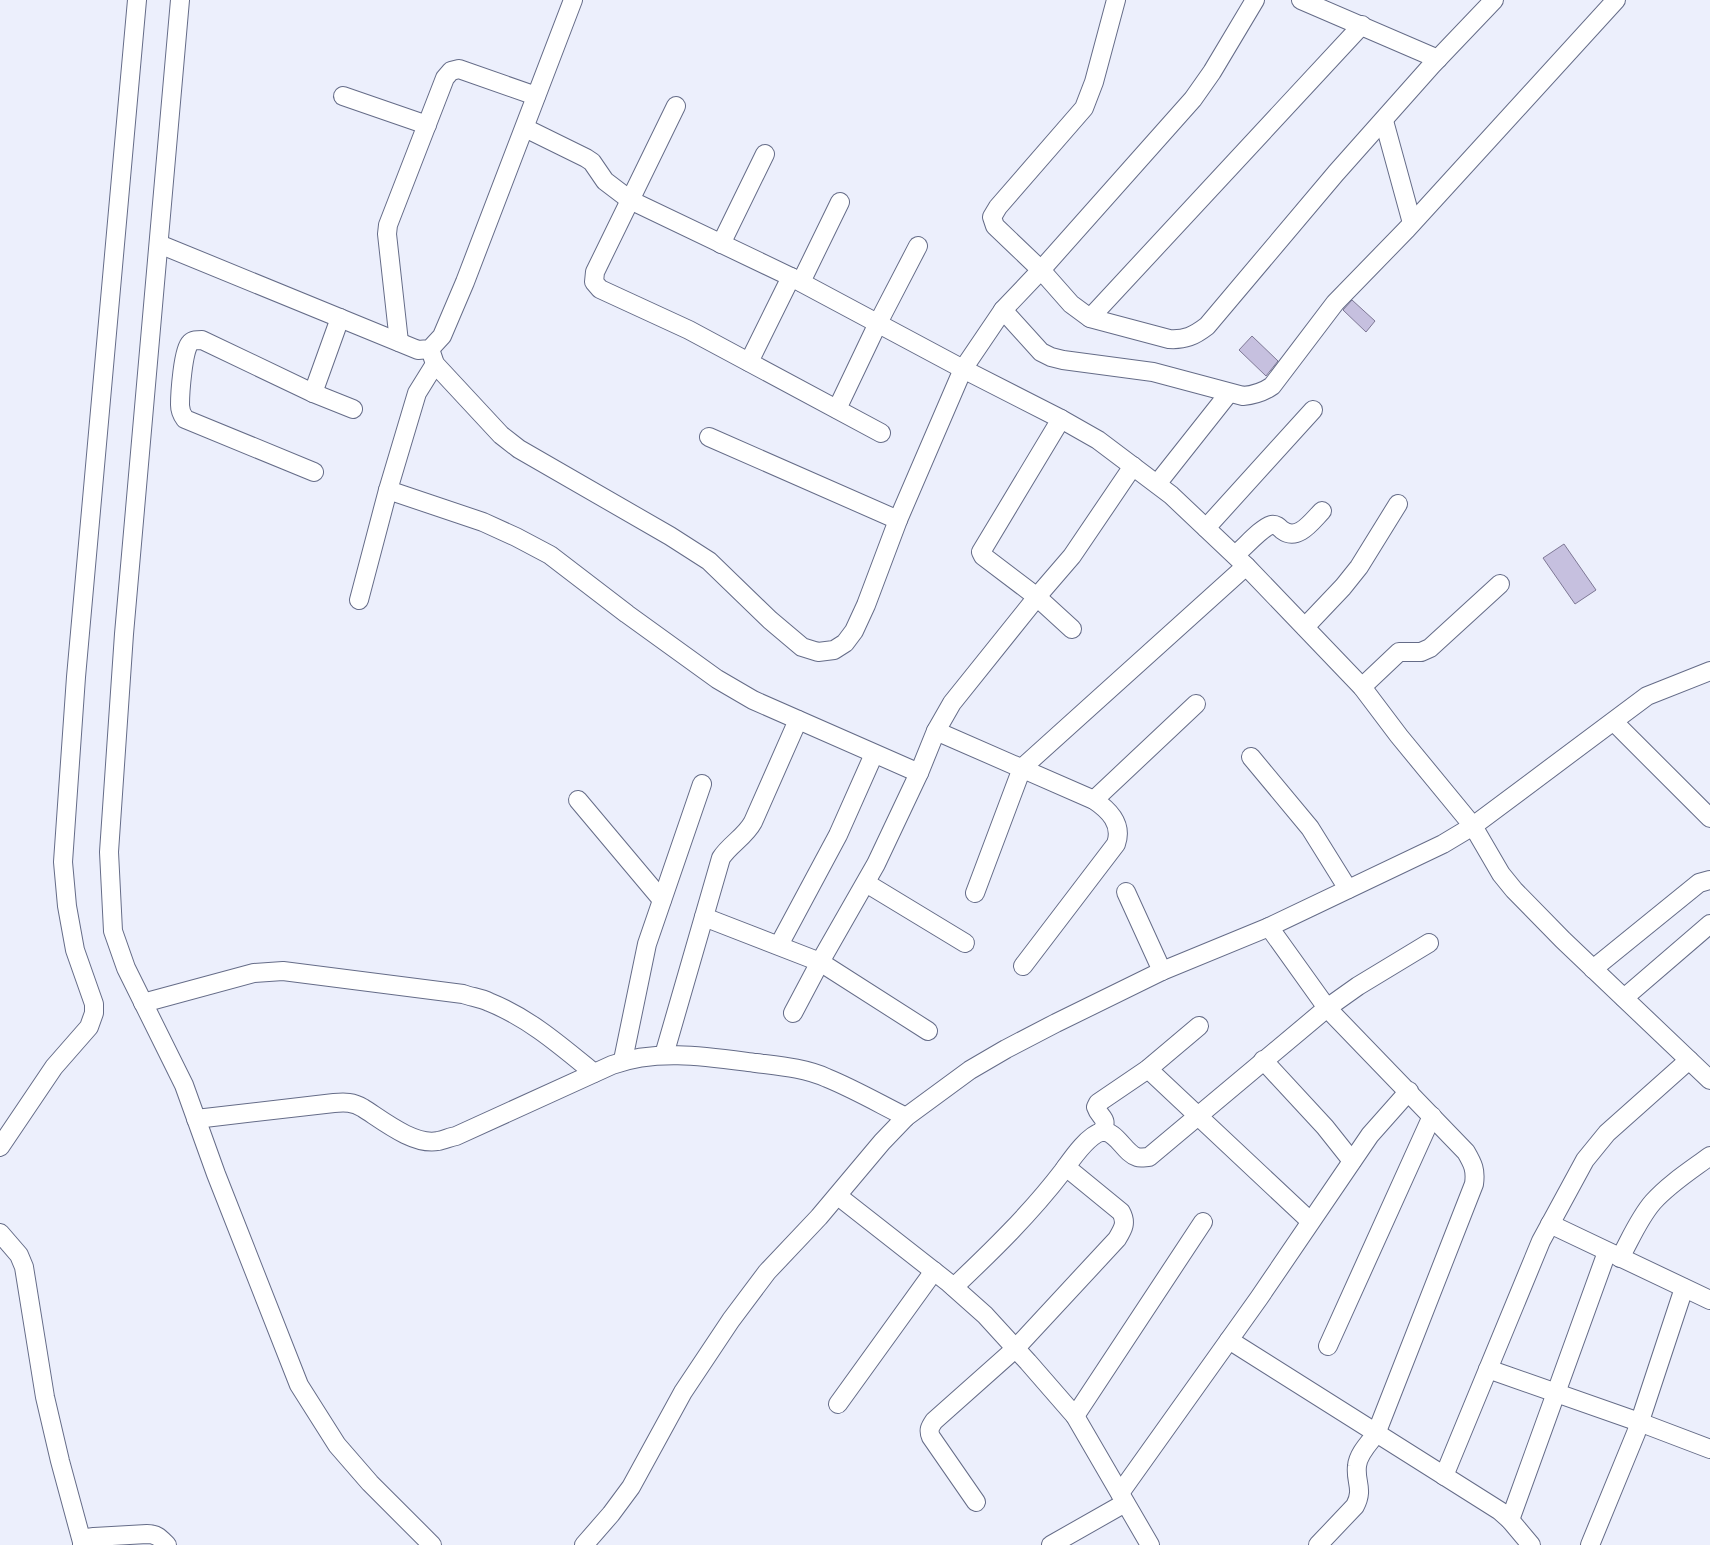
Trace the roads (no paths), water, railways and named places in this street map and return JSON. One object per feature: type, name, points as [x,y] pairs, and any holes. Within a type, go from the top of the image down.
[{"type":"street","points":[[0,1147],[54,1067],[89,1027],[94,1014],[94,1004],[75,950],[67,906],[63,862],[76,677],[137,0]]},
{"type":"street","points":[[180,0],[124,634],[109,852],[113,931],[126,968],[181,1078],[299,1385],[336,1445],[370,1483],[432,1545]]},
{"type":"street","points":[[359,600],[388,490],[417,393],[437,343],[442,336],[465,282],[573,0]]},
{"type":"street","points":[[1116,0],[1094,82],[1084,108],[998,207],[992,217],[995,226],[1041,270],[1071,304],[1090,318],[1169,340],[1180,340],[1191,337],[1199,333],[1206,326],[1336,173],[1438,59],[1494,0]]},
{"type":"street","points":[[159,244],[433,356],[501,435],[519,449],[670,536],[709,561],[770,620],[802,647],[818,652],[834,650],[845,643],[854,631],[866,605],[898,520],[964,369],[1003,310],[1041,270],[1193,99],[1212,72],[1255,0]]},
{"type":"street","points":[[1302,0],[1438,59]]},
{"type":"street","points":[[1003,310],[1041,352],[1051,357],[1063,360],[1154,372],[1243,396],[1256,394],[1272,386],[1335,303],[1412,223],[1616,0]]},
{"type":"street","points":[[1090,318],[1362,25]]},
{"type":"street","points":[[399,342],[387,234],[388,225],[445,78],[454,70],[459,69],[536,96]]},
{"type":"street","points":[[344,96],[426,125]]},
{"type":"street","points":[[676,106],[595,272],[594,282],[600,289],[689,330],[881,433]]},
{"type":"street","points":[[1384,121],[1412,223]]},
{"type":"street","points":[[524,128],[592,162],[605,181],[630,200],[796,279],[1061,419],[1098,440],[1171,495],[1241,560],[1362,687],[1473,826],[1501,874],[1514,890],[1593,969],[1710,1080]]},
{"type":"street","points":[[721,244],[765,154]]},
{"type":"street","points":[[749,362],[840,202]]},
{"type":"street","points":[[837,409],[878,323],[918,246]]},
{"type":"street","points":[[314,393],[340,318]]},
{"type":"street","points":[[314,472],[185,420],[182,415],[180,405],[185,352],[189,344],[194,340],[202,340],[314,393],[353,409]]},
{"type":"street","points":[[1157,484],[1229,393]]},
{"type":"street","points":[[1206,528],[1313,410]]},
{"type":"street","points":[[1061,419],[981,552],[983,556],[1037,597],[1072,630]]},
{"type":"street","points":[[708,438],[898,520]]},
{"type":"street","points":[[793,1013],[820,962],[876,864],[919,773],[936,731],[952,703],[1072,556],[1133,466]]},
{"type":"street","points":[[388,490],[483,522],[550,555],[717,679],[753,700],[919,773]]},
{"type":"street","points":[[1306,627],[1343,587],[1359,567],[1398,504]]},
{"type":"street","points":[[975,893],[1022,768],[1241,560],[1265,529],[1271,525],[1278,526],[1285,532],[1292,534],[1299,533],[1322,511]]},
{"type":"street","points":[[1362,687],[1399,652],[1421,652],[1430,648],[1500,584]]},
{"type":"street","points":[[584,1545],[611,1514],[631,1487],[684,1392],[731,1320],[767,1272],[838,1196],[882,1142],[906,1117],[970,1070],[1006,1049],[1162,971],[1269,928],[1443,844],[1473,826],[1647,696],[1710,671]]},
{"type":"street","points":[[1094,800],[1196,704]]},
{"type":"street","points":[[664,1055],[721,858],[727,848],[747,832],[753,822],[798,720]]},
{"type":"street","points":[[1614,722],[1710,818]]},
{"type":"street","points":[[936,731],[1094,800],[1104,806],[1114,817],[1118,830],[1116,844],[1023,966]]},
{"type":"street","points":[[779,945],[838,835],[874,754]]},
{"type":"street","points":[[1251,757],[1310,828],[1348,889]]},
{"type":"street","points":[[624,1060],[647,944],[702,784]]},
{"type":"street","points":[[578,800],[662,900]]},
{"type":"street","points":[[1593,969],[1699,883],[1710,880]]},
{"type":"street","points":[[866,883],[966,943]]},
{"type":"street","points":[[1126,892],[1162,971]]},
{"type":"street","points":[[704,917],[820,962],[928,1031]]},
{"type":"street","points":[[1624,998],[1710,924]]},
{"type":"street","points":[[1269,928],[1327,1008],[1409,1091],[1466,1152],[1474,1166],[1475,1172],[1474,1184],[1376,1434],[1358,1460],[1357,1468],[1360,1486],[1359,1498],[1355,1506],[1318,1545]]},
{"type":"street","points":[[954,1287],[1014,1229],[1041,1200],[1075,1155],[1093,1136],[1102,1132],[1111,1134],[1127,1151],[1138,1158],[1149,1157],[1263,1060],[1327,1008],[1358,986],[1429,943]]},
{"type":"street","points":[[143,1003],[254,973],[283,971],[462,994],[488,1001],[535,1026],[594,1073]]},
{"type":"street","points":[[1102,1132],[1106,1124],[1105,1120],[1096,1109],[1098,1103],[1148,1069],[1199,1026]]},
{"type":"street","points":[[196,1119],[334,1102],[347,1102],[356,1104],[411,1138],[438,1142],[456,1136],[624,1060],[664,1055],[730,1060],[800,1069],[827,1077],[906,1117]]},
{"type":"street","points":[[1263,1060],[1325,1127],[1352,1161]]},
{"type":"street","points":[[1444,1476],[1541,1241],[1585,1160],[1607,1133],[1689,1060]]},
{"type":"street","points":[[1148,1069],[1310,1221]]},
{"type":"street","points":[[1051,1545],[1122,1498],[1370,1135],[1409,1091]]},
{"type":"street","points":[[1328,1346],[1432,1116]]},
{"type":"street","points":[[1510,1520],[1555,1392],[1614,1255],[1652,1203],[1667,1189],[1710,1156]]},
{"type":"street","points":[[976,1502],[929,1432],[934,1421],[1015,1349],[1117,1238],[1124,1227],[1125,1219],[1122,1212],[1066,1167]]},
{"type":"street","points":[[838,1196],[954,1287],[985,1315],[1075,1416],[1150,1545]]},
{"type":"street","points":[[1075,1416],[1203,1222]]},
{"type":"street","points":[[1550,1224],[1710,1300]]},
{"type":"street","points":[[0,1233],[19,1255],[24,1267],[45,1397],[82,1543],[87,1538],[94,1537],[154,1534],[160,1537],[167,1545]]},
{"type":"street","points":[[838,1404],[934,1271]]},
{"type":"street","points":[[1590,1545],[1639,1422],[1684,1288]]},
{"type":"street","points":[[1229,1340],[1500,1511],[1510,1520],[1531,1545]]},
{"type":"street","points":[[1488,1368],[1710,1449]]}]
